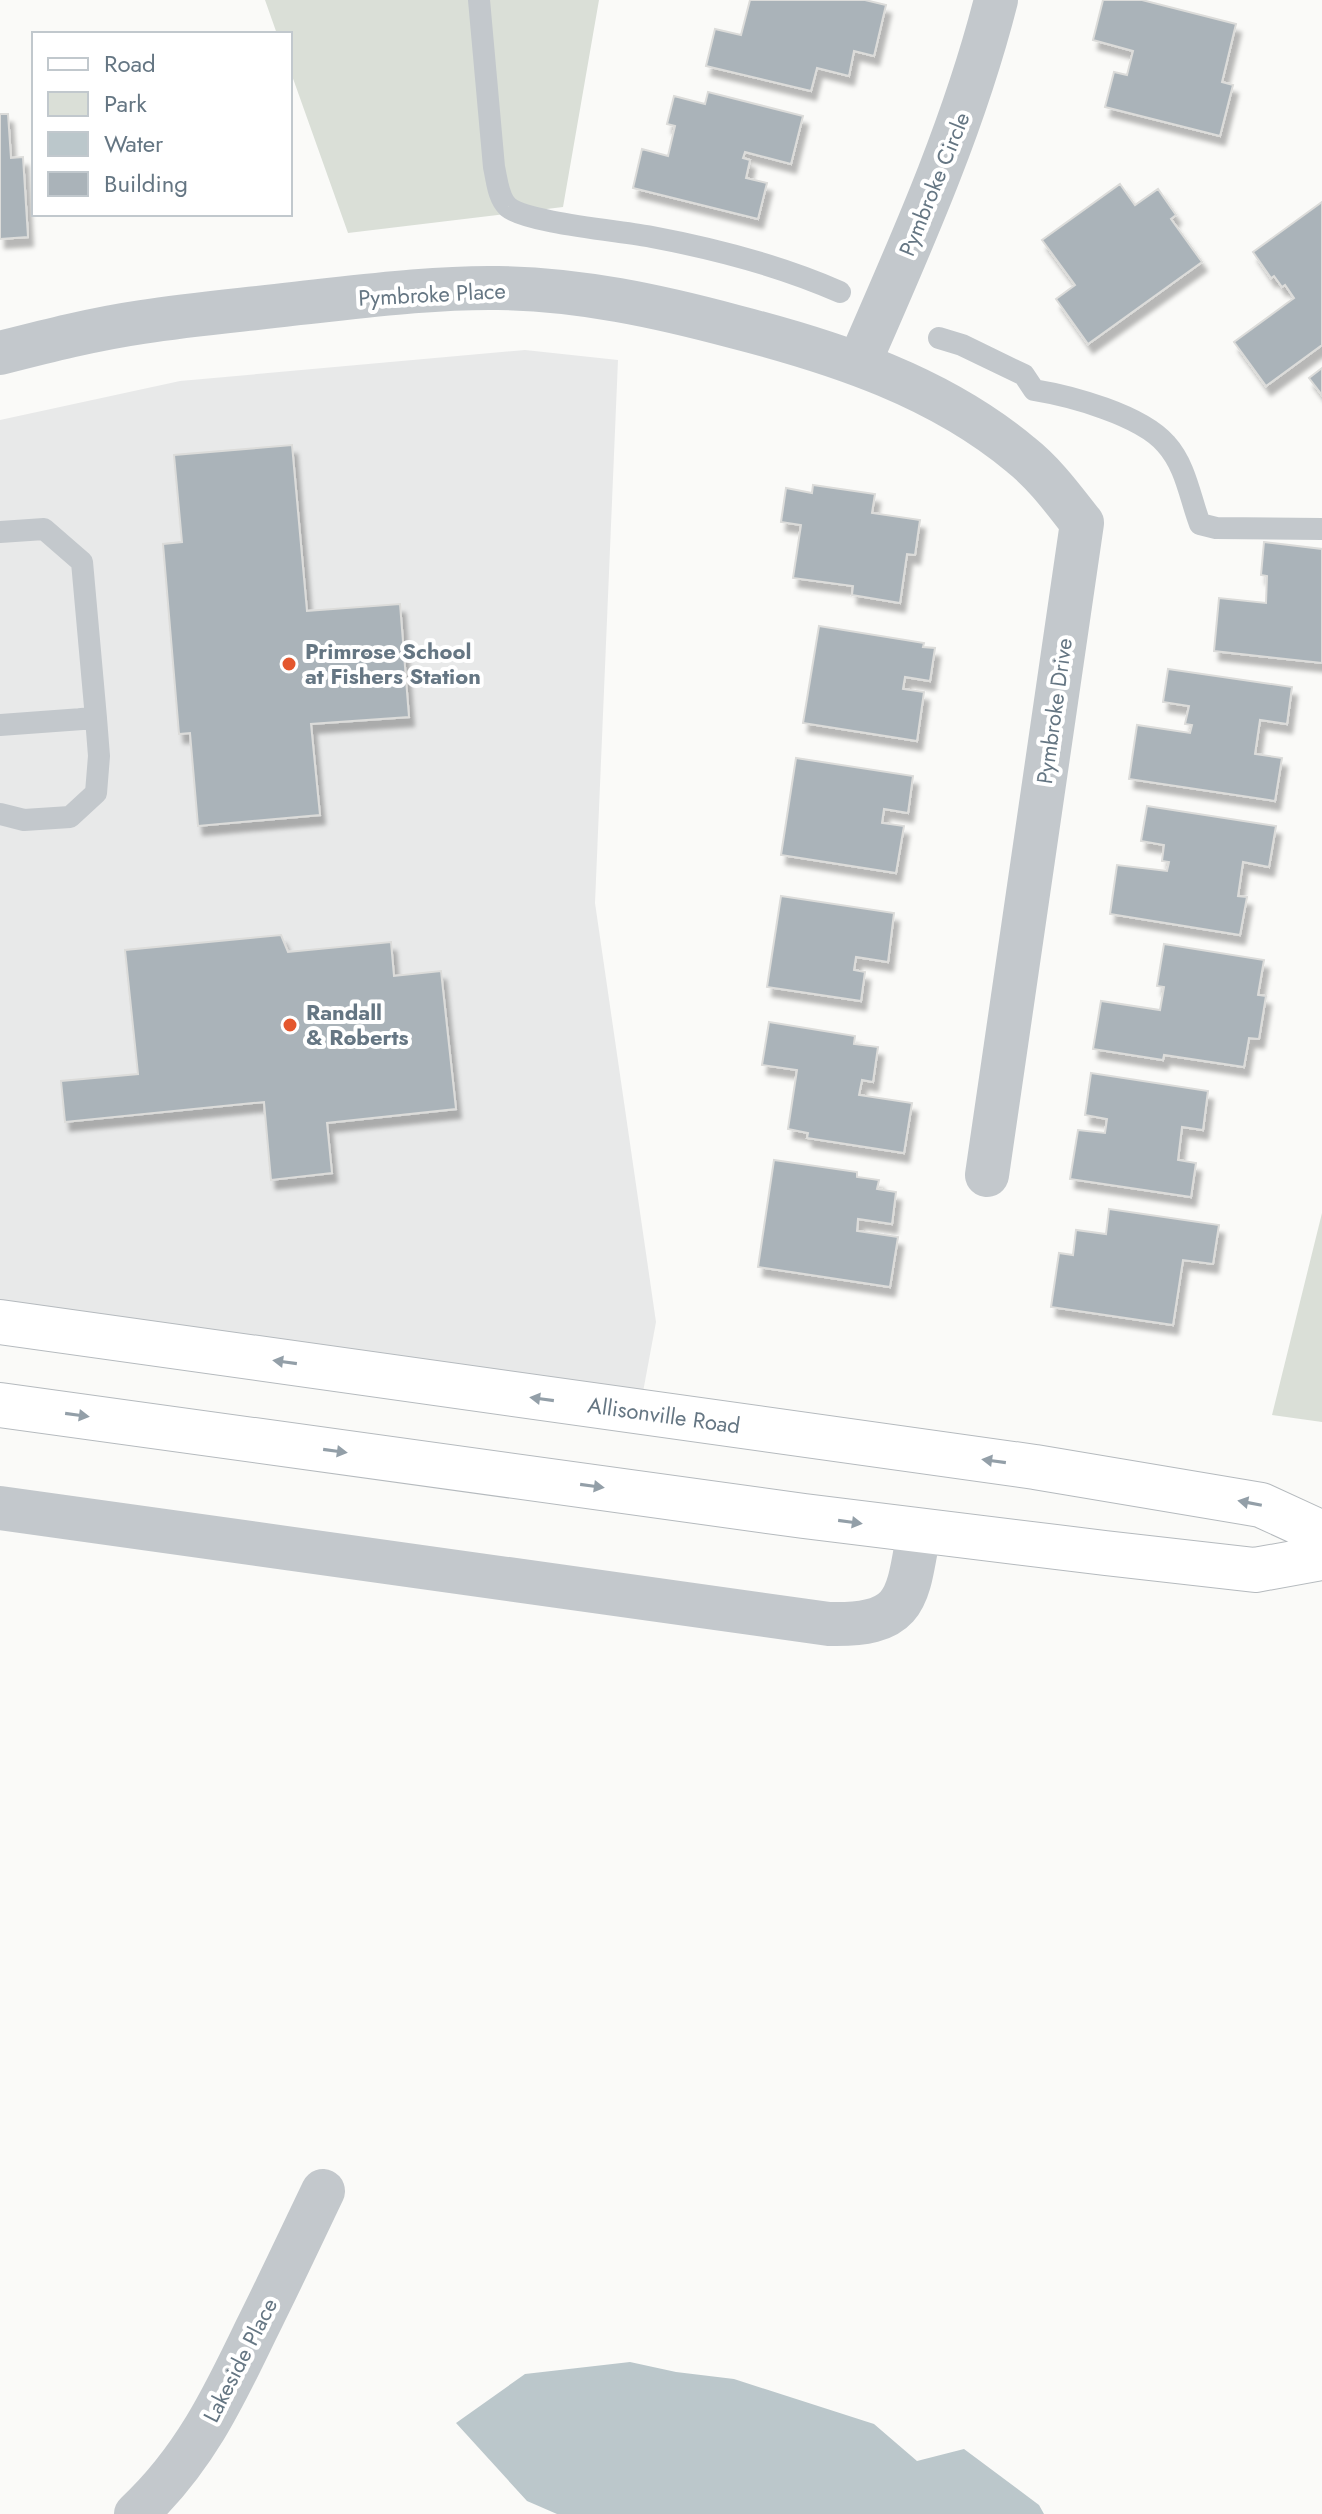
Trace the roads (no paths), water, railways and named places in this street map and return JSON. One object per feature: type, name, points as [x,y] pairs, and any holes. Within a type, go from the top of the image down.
[{"type":"main road","name":"Allisonville Road","points":[[0,1322],[1035,1467],[1261,1505],[1322,1533]]},
{"type":"main road","points":[[0,1405],[919,1531],[1255,1570],[1322,1558]]},
{"type":"street","name":"Pymbroke Circle","points":[[859,363],[961,118],[996,0]]},
{"type":"street","name":"Pymbroke Place","points":[[0,353],[57,338],[141,322],[361,296],[497,288],[595,295],[696,316],[788,340],[859,363]]},
{"type":"street","name":"Pymbroke Drive","points":[[859,363],[951,408],[988,431],[1031,464],[1082,523],[987,1175]]},
{"type":"street","points":[[0,1508],[839,1625],[873,1621],[891,1613],[904,1599],[910,1583],[919,1531]]},
{"type":"street","name":"Lakeside Place","points":[[136,2514],[157,2495],[183,2463],[215,2414],[323,2191]]},
{"type":"lane","points":[[479,0],[494,167],[500,194],[508,207],[523,214],[566,224],[651,237],[717,252],[804,276],[840,292]]},
{"type":"lane","points":[[939,338],[962,345],[1024,375],[1034,390],[1073,397],[1139,423],[1166,443],[1187,479],[1200,524],[1216,528],[1322,529]]},
{"type":"lane","points":[[0,532],[44,529],[82,562],[99,756],[96,793],[70,817],[24,820],[0,814]]},
{"type":"lane","points":[[0,725],[96,718]]},
{"type":"water","points":[[630,2362],[676,2372],[734,2379],[874,2424],[917,2461],[964,2449],[1039,2505],[1044,2514],[557,2514],[527,2501],[456,2423],[525,2374]]},
{"type":"place","name":"Primrose School at Fishers Station","points":[[289,664]]},
{"type":"place","name":"Randall & Roberts","points":[[290,1025]]}]
